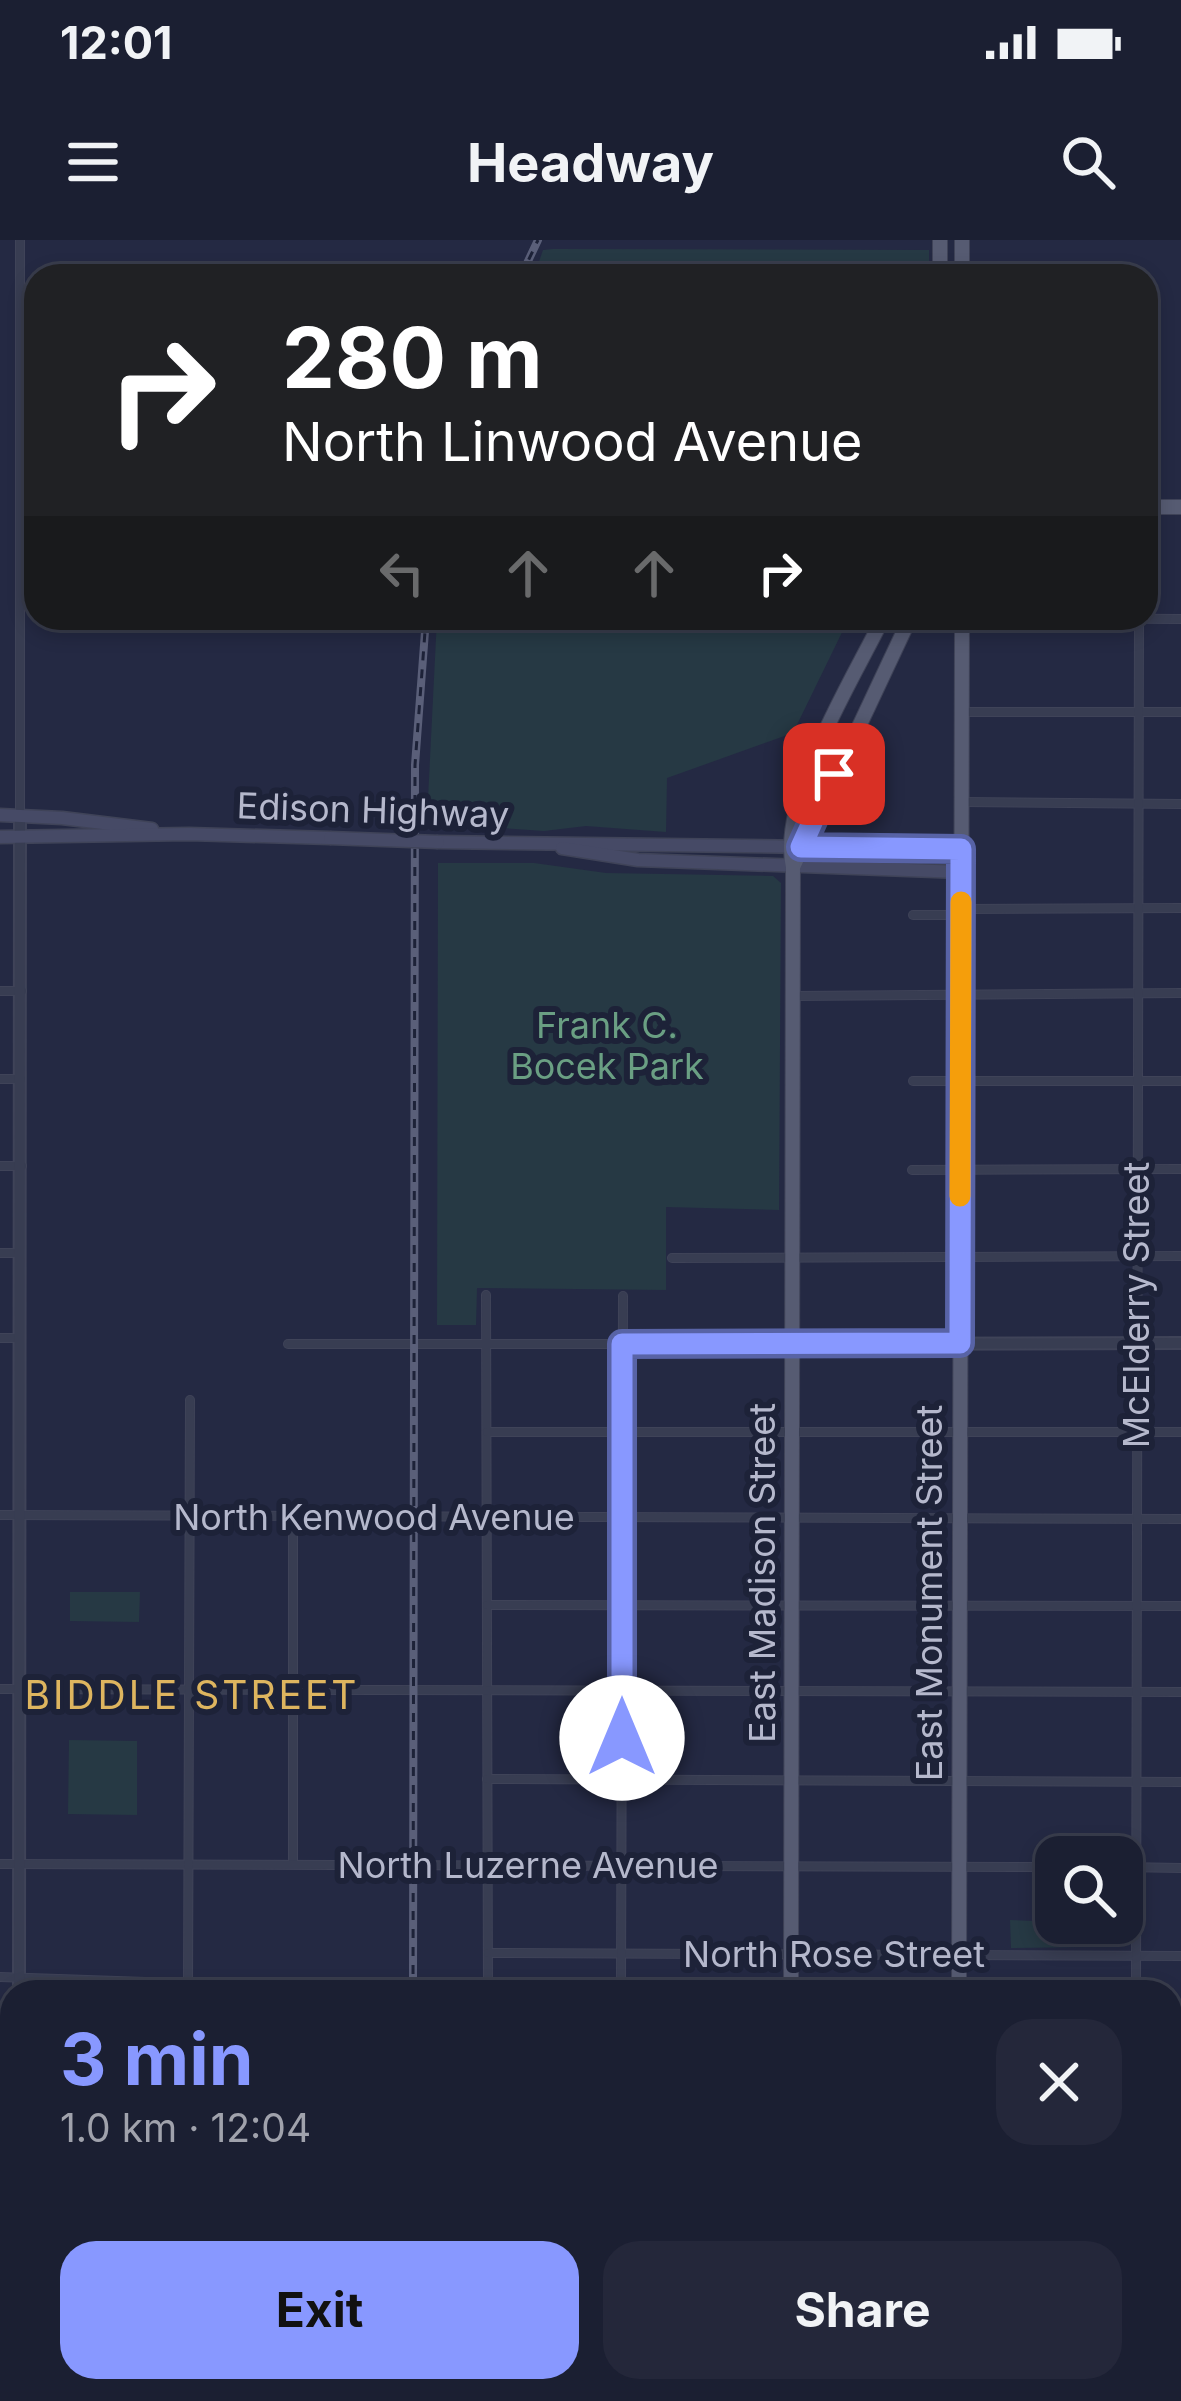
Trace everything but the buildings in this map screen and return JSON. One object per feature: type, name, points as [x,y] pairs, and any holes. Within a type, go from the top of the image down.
[{"type":"main road","name":"East Madison Street","points":[[791,1980],[793,867],[799,795],[877,630]]},
{"type":"main road","points":[[795,847],[904,630]]},
{"type":"main road","name":"East Monument Street","points":[[959,1980],[962,630]]},
{"type":"main road","name":"Edison Highway","points":[[0,815],[189,834]]},
{"type":"main road","name":"Edison Highway","points":[[0,837],[189,834],[555,846],[594,842],[961,849]]},
{"type":"main road","name":"Edison Highway","points":[[555,846],[625,859],[961,872]]},
{"type":"street","points":[[19,1977],[20,240]]},
{"type":"street","name":"McElderry Street","points":[[1136,1836],[1139,630]]},
{"type":"street","points":[[961,712],[1181,712]]},
{"type":"street","points":[[961,802],[1181,804]]},
{"type":"street","points":[[913,915],[1181,908]]},
{"type":"street","points":[[0,991],[22,991]]},
{"type":"street","points":[[794,996],[1181,993]]},
{"type":"street","points":[[0,1079],[22,1079]]},
{"type":"street","points":[[913,1081],[1181,1081]]},
{"type":"street","points":[[0,1166],[22,1166]]},
{"type":"street","points":[[912,1170],[1181,1169]]},
{"type":"street","points":[[0,1253],[22,1253]]},
{"type":"street","points":[[672,1258],[1181,1256]]},
{"type":"street","points":[[486,1295],[488,1980]]},
{"type":"street","points":[[621,1980],[622,1296]]},
{"type":"street","points":[[0,1338],[21,1338]]},
{"type":"street","points":[[288,1344],[1181,1343]]},
{"type":"street","points":[[188,1980],[190,1400]]},
{"type":"street","points":[[487,1432],[1181,1432]]},
{"type":"street","name":"North Kenwood Avenue","points":[[0,1515],[1181,1519]]},
{"type":"street","points":[[292,1518],[293,1864]]},
{"type":"street","points":[[487,1605],[1181,1606]]},
{"type":"street","points":[[0,1689],[1181,1692]]},
{"type":"street","points":[[487,1779],[1181,1782]]},
{"type":"street","name":"North Luzerne Avenue","points":[[0,1864],[1035,1867]]},
{"type":"street","points":[[1143,1868],[1181,1868]]},
{"type":"street","name":"McElderry Street","points":[[1136,1944],[1136,1980]]},
{"type":"street","name":"North Rose Street","points":[[488,1952],[1181,1956]]},
{"type":"street","points":[[0,1977],[70,1980]]},
{"type":"green space","points":[[543,250],[929,250],[929,264],[538,264]]},
{"type":"green space","points":[[436,630],[843,630],[793,733],[667,778],[666,832],[586,826],[544,831],[427,819]]},
{"type":"green space","name":"Frank C. Bocek Park","points":[[438,863],[534,863],[606,873],[773,876],[781,883],[779,1210],[666,1207],[666,1290],[477,1288],[476,1325],[437,1325]]},
{"type":"green space","points":[[70,1592],[140,1592],[139,1622],[70,1621]]},
{"type":"green space","points":[[69,1740],[137,1741],[137,1815],[68,1814]]},
{"type":"green space","points":[[1010,1920],[1035,1921],[1035,1944],[1085,1944],[1085,1947],[1011,1948]]},
{"type":"railway","points":[[527,264],[538,240]]},
{"type":"railway","points":[[413,1980],[415,765],[425,630]]},
{"type":"slow traffic","points":[[960,1196],[961,902]]},
{"type":"district","name":"BIDDLE STREET","points":[[192,1695]]},
{"type":"route","points":[[622,1738],[622,1344],[960,1343],[961,849],[801,847],[834,774]]}]
